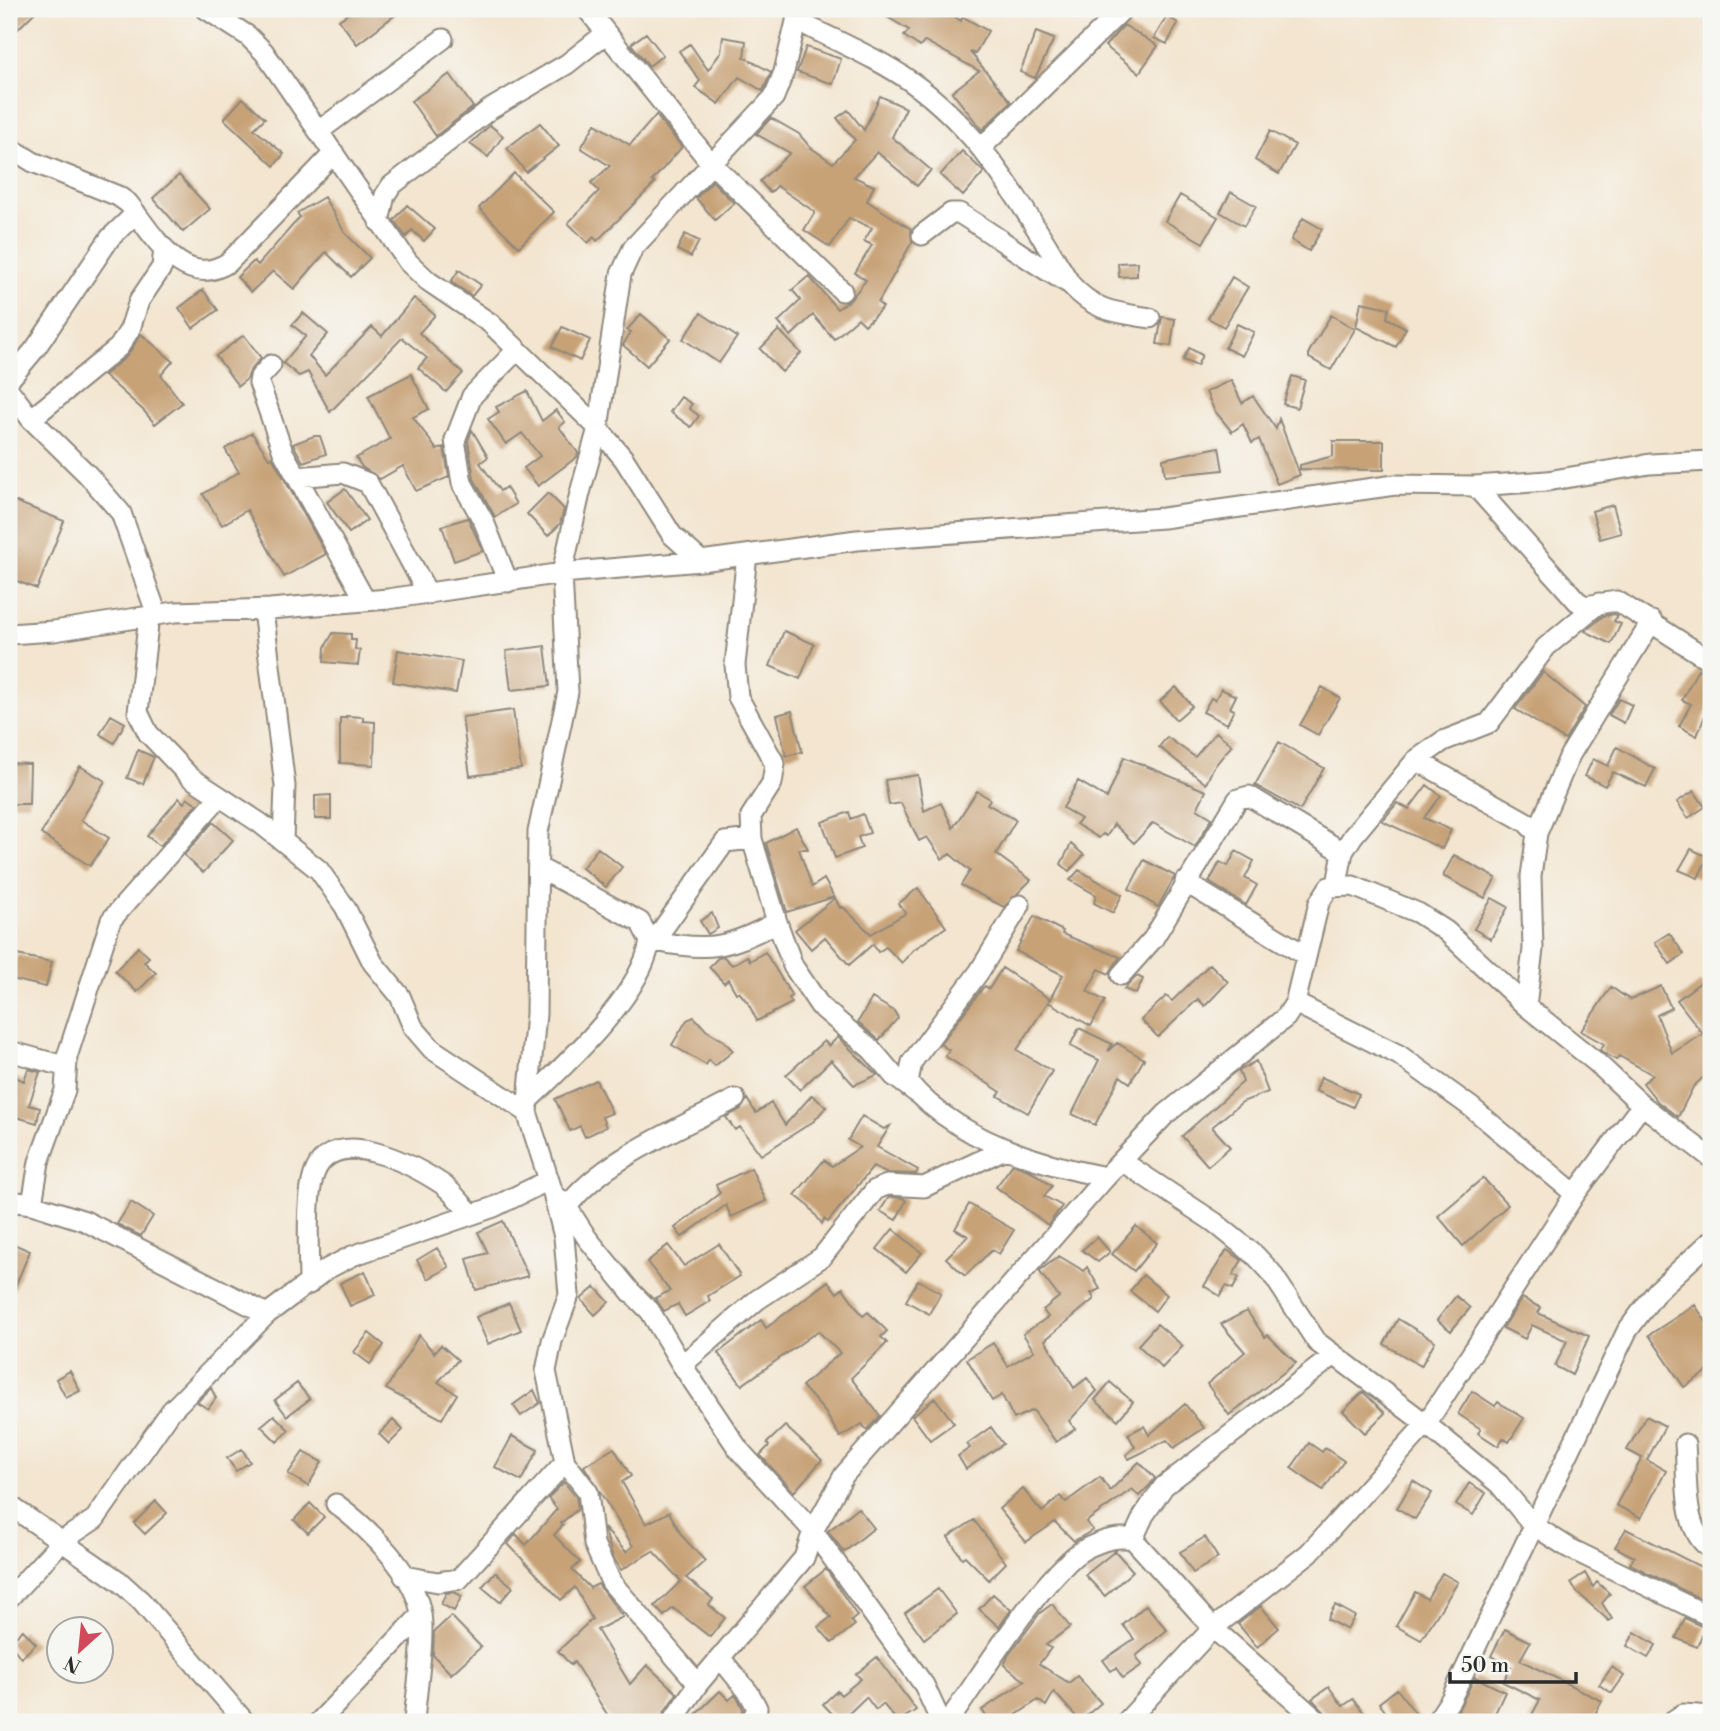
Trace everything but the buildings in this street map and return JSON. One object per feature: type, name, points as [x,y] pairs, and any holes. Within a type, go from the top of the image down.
[{"type":"street","points":[[206,9],[248,37],[264,52],[408,262],[428,281],[473,309],[598,428],[624,459],[672,535],[701,561]]},
{"type":"street","points":[[587,9],[710,162],[842,291]]},
{"type":"street","points":[[982,147],[1123,9]]},
{"type":"street","points":[[698,1684],[611,1582],[594,1544],[588,1492],[565,1462],[546,1371],[552,1341],[569,1295],[564,1237],[527,1107],[536,1014],[538,832],[568,692],[562,573],[598,428],[621,274],[633,248],[710,162],[774,97],[784,72],[798,14],[908,79],[934,99],[982,147],[1071,285]]},
{"type":"street","points":[[379,222],[385,195],[399,180],[489,110],[567,64],[606,34]]},
{"type":"street","points":[[319,131],[443,38]]},
{"type":"street","points":[[9,147],[33,162],[118,196],[136,213],[177,263],[191,270],[217,270],[229,262],[334,153]]},
{"type":"street","points":[[9,380],[35,349],[110,238],[136,213]]},
{"type":"street","points":[[922,235],[951,213],[959,213],[1005,240],[1028,262],[1071,285],[1096,307],[1150,318]]},
{"type":"street","points":[[30,419],[119,347],[130,328],[139,301],[162,267],[164,248]]},
{"type":"street","points":[[508,582],[484,522],[462,482],[455,440],[472,396],[517,350]]},
{"type":"street","points":[[271,365],[260,377],[260,390],[271,424],[365,600]]},
{"type":"street","points":[[9,390],[30,419],[88,475],[121,513],[153,616],[138,712],[140,721],[172,761],[283,840],[333,887],[369,957],[394,986],[413,1027],[432,1049],[527,1107]]},
{"type":"street","points":[[9,634],[54,631],[153,616],[263,610],[428,594],[562,573],[701,561],[857,540],[1054,528],[1176,516],[1395,485],[1475,486],[1547,481],[1650,464],[1711,461]]},
{"type":"street","points":[[297,477],[343,472],[368,483],[428,594]]},
{"type":"street","points":[[1475,486],[1577,601],[1586,606],[1617,601],[1711,661]]},
{"type":"street","points":[[747,555],[735,665],[738,697],[775,764],[772,783],[751,817],[752,839],[776,922],[793,966],[820,1006],[872,1050],[894,1076],[956,1122],[1005,1149],[1067,1170],[1106,1177]]},
{"type":"street","points":[[1337,884],[1343,852],[1416,760],[1443,741],[1489,723],[1546,647],[1599,603]]},
{"type":"street","points":[[263,610],[285,786],[283,840]]},
{"type":"street","points":[[1526,1006],[1533,949],[1531,876],[1537,833],[1570,755],[1652,621]]},
{"type":"street","points":[[1416,760],[1527,822],[1537,833]]},
{"type":"street","points":[[1121,975],[1153,939],[1185,882],[1238,799],[1250,796],[1343,852]]},
{"type":"street","points":[[32,1204],[39,1162],[65,1090],[67,1061],[111,920],[219,797]]},
{"type":"street","points":[[527,1107],[581,1051],[630,985],[652,944],[726,842],[752,839]]},
{"type":"street","points":[[539,868],[640,922],[652,944]]},
{"type":"street","points":[[1185,882],[1305,956]]},
{"type":"street","points":[[672,1722],[698,1684],[722,1660],[804,1558],[813,1531],[844,1475],[1106,1177],[1166,1114],[1286,1017],[1295,1003],[1318,903],[1329,887],[1337,884],[1353,886],[1418,913],[1446,931],[1526,1006],[1596,1062],[1642,1105],[1711,1158]]},
{"type":"street","points":[[917,1093],[908,1082],[912,1062],[979,972],[1020,905]]},
{"type":"street","points":[[652,944],[695,949],[740,942],[776,922]]},
{"type":"street","points":[[1295,1003],[1399,1055],[1471,1107],[1575,1194]]},
{"type":"street","points":[[9,1051],[60,1065],[67,1061]]},
{"type":"street","points":[[567,1207],[579,1191],[615,1164],[735,1099]]},
{"type":"street","points":[[1126,1722],[1213,1628],[1309,1553],[1426,1424],[1575,1194],[1642,1105]]},
{"type":"street","points":[[309,1284],[311,1188],[315,1171],[323,1160],[339,1149],[371,1150],[431,1178],[443,1185],[472,1214]]},
{"type":"street","points":[[682,1365],[757,1300],[822,1256],[876,1190],[887,1185],[924,1187],[1005,1149]]},
{"type":"street","points":[[1123,1161],[1214,1222],[1256,1256],[1271,1272],[1317,1342],[1426,1424],[1499,1484],[1533,1525],[1569,1548],[1711,1617]]},
{"type":"street","points":[[550,1187],[587,1238],[650,1311],[682,1365],[739,1450],[813,1531],[924,1685],[941,1722]]},
{"type":"street","points":[[9,1598],[62,1541],[95,1519],[171,1411],[267,1314],[327,1269],[352,1256],[550,1187]]},
{"type":"street","points":[[9,1201],[32,1204],[85,1221],[267,1314]]},
{"type":"street","points":[[1436,1722],[1451,1699],[1627,1331],[1657,1291],[1711,1241]]},
{"type":"street","points":[[1133,1539],[1144,1516],[1164,1486],[1333,1356]]},
{"type":"street","points":[[1685,1444],[1692,1525],[1701,1542],[1711,1549]]},
{"type":"street","points":[[404,1576],[438,1582],[459,1579],[565,1462]]},
{"type":"street","points":[[336,1504],[363,1524],[412,1585],[421,1615],[414,1722]]},
{"type":"street","points":[[9,1505],[119,1581],[160,1619],[245,1722]]},
{"type":"street","points":[[948,1722],[1035,1602],[1069,1561],[1081,1552],[1119,1536],[1133,1539],[1213,1628],[1319,1722]]},
{"type":"street","points":[[319,1722],[421,1615]]},
{"type":"street","points":[[722,1660],[757,1708],[751,1722]]},
{"type":"street","points":[[1671,1722],[1683,1714],[1711,1716]]}]
